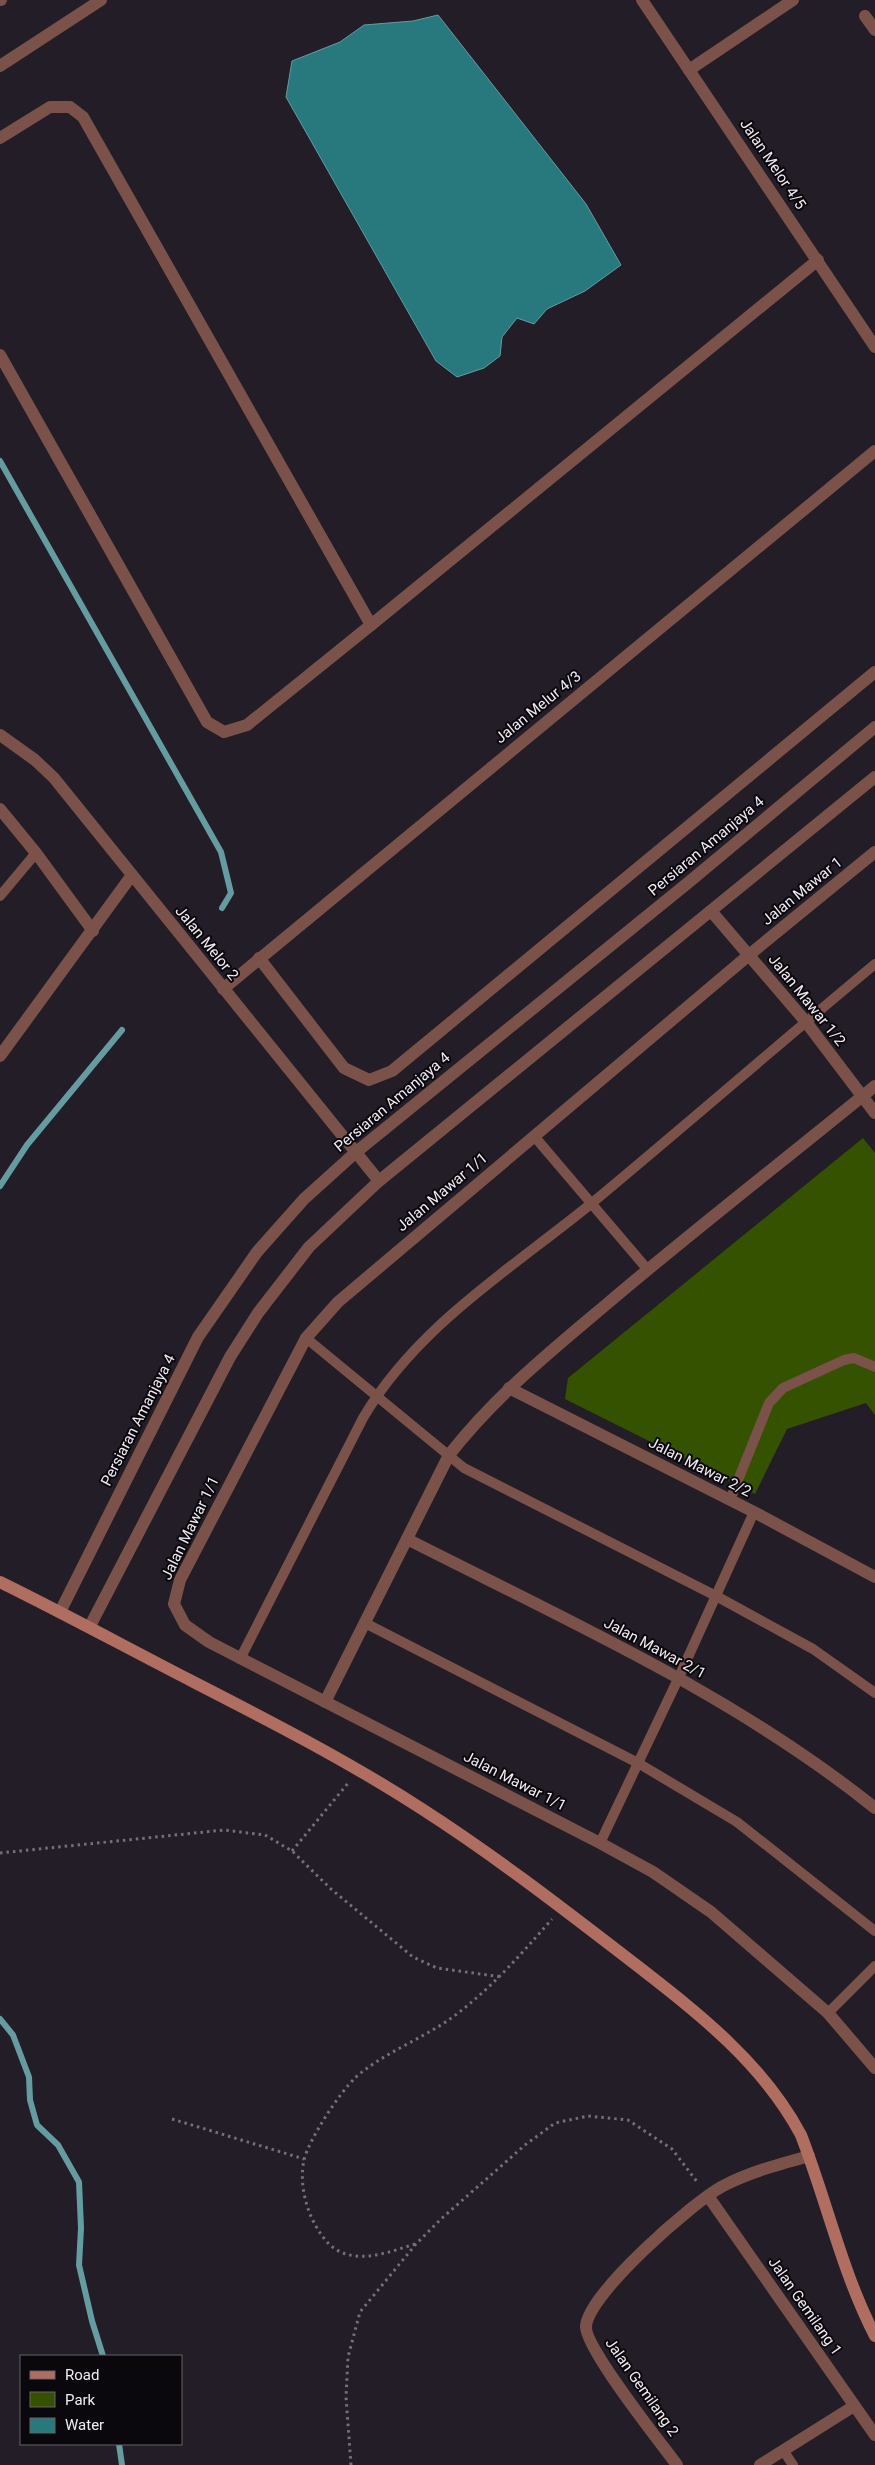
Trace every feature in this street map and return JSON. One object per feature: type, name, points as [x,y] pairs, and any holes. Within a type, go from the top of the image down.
[{"type":"main road","points":[[0,1582],[90,1626],[298,1737],[358,1771],[460,1834],[562,1907],[718,2031],[764,2078],[791,2116],[809,2156],[842,2258],[860,2306],[875,2336]]},
{"type":"street","points":[[0,66],[100,0]]},
{"type":"street","name":"Jalan Melor 4/5","points":[[642,0],[875,347]]},
{"type":"street","points":[[689,70],[793,0]]},
{"type":"street","points":[[865,16],[875,30]]},
{"type":"street","points":[[0,138],[50,107],[70,107],[82,118],[371,625]]},
{"type":"street","points":[[0,355],[207,722],[224,732],[247,725],[818,260]]},
{"type":"street","name":"Jalan Melur 4/3","points":[[223,989],[875,451]]},
{"type":"street","points":[[259,958],[344,1068],[369,1080],[392,1071],[875,672]]},
{"type":"street","name":"Persiaran Amanjaya 4","points":[[60,1612],[198,1337],[257,1252],[304,1199],[355,1153],[689,882],[875,727]]},
{"type":"street","name":"Jalan Melor 2","points":[[0,735],[22,750],[54,778],[379,1181]]},
{"type":"street","points":[[90,1626],[234,1350],[258,1313],[309,1247],[379,1181],[875,776]]},
{"type":"street","points":[[0,809],[36,853],[93,932]]},
{"type":"street","name":"Jalan Mawar 1","points":[[749,955],[875,852]]},
{"type":"street","points":[[0,1056],[93,932],[132,875]]},
{"type":"street","name":"Jalan Mawar 1/2","points":[[711,911],[806,1022],[875,1113]]},
{"type":"street","name":"Jalan Mawar 1/1","points":[[749,955],[338,1302],[306,1338],[180,1580],[174,1604],[185,1625],[240,1659],[600,1842],[653,1872],[710,1912],[828,2013],[875,2068]]},
{"type":"street","points":[[325,1702],[449,1454],[475,1422],[509,1388],[648,1270],[875,1086]]},
{"type":"street","name":"Jalan Mawar 2/2","points":[[509,1388],[874,1575]]},
{"type":"street","name":"Jalan Mawar 2/1","points":[[407,1540],[679,1677],[757,1723],[844,1783],[875,1808]]},
{"type":"street","points":[[708,2196],[749,2174],[809,2156]]},
{"type":"street","name":"Jalan Gemilang 2","points":[[677,2465],[602,2361],[589,2339],[586,2326],[592,2312],[613,2284],[668,2226],[708,2196]]},
{"type":"street","name":"Jalan Gemilang 1","points":[[708,2196],[875,2435]]},
{"type":"street","points":[[760,2465],[854,2406]]},
{"type":"lane","points":[[0,896],[36,853]]},
{"type":"lane","points":[[240,1659],[376,1395],[402,1363],[441,1323],[592,1203],[875,964]]},
{"type":"lane","points":[[534,1136],[648,1270]]},
{"type":"lane","points":[[306,1338],[464,1468],[716,1596],[813,1649],[875,1693]]},
{"type":"lane","points":[[730,1500],[769,1403],[776,1394],[783,1388],[844,1360],[854,1358],[875,1367]]},
{"type":"lane","points":[[600,1842],[679,1677],[754,1512]]},
{"type":"lane","points":[[365,1623],[638,1763],[738,1822],[875,1931]]},
{"type":"lane","points":[[828,2013],[875,1966]]},
{"type":"lane","points":[[783,2450],[793,2465]]},
{"type":"path","points":[[292,1851],[358,1771]]},
{"type":"path","points":[[0,1853],[224,1830],[265,1835],[292,1851],[331,1889],[413,1957],[438,1968],[502,1976]]},
{"type":"path","points":[[416,2244],[371,2257],[349,2254],[331,2246],[318,2231],[307,2206],[302,2182],[304,2159],[323,2122],[356,2078],[378,2062],[423,2037],[460,2012],[502,1976],[562,1907]]},
{"type":"path","points":[[351,2465],[346,2397],[348,2357],[353,2332],[360,2312],[416,2244],[441,2219],[525,2145],[555,2123],[588,2116],[628,2120],[672,2150],[708,2196]]},
{"type":"path","points":[[172,2119],[304,2159]]},
{"type":"green space","points":[[863,1138],[875,1153],[875,1415],[866,1403],[787,1429],[755,1494],[565,1399],[568,1378]]},
{"type":"water","points":[[438,15],[586,204],[621,265],[585,291],[547,309],[534,324],[517,318],[502,337],[500,356],[484,368],[457,377],[436,361],[286,97],[292,61],[340,42],[364,25],[413,21]]},
{"type":"waterway","points":[[0,461],[221,852],[231,893],[222,908]]},
{"type":"waterway","points":[[0,1186],[27,1145],[122,1030]]},
{"type":"waterway","points":[[0,2019],[13,2035],[29,2077],[30,2100],[37,2125],[58,2145],[79,2182],[81,2228],[79,2265],[92,2321],[103,2355]]},
{"type":"waterway","points":[[119,2445],[122,2465]]}]
